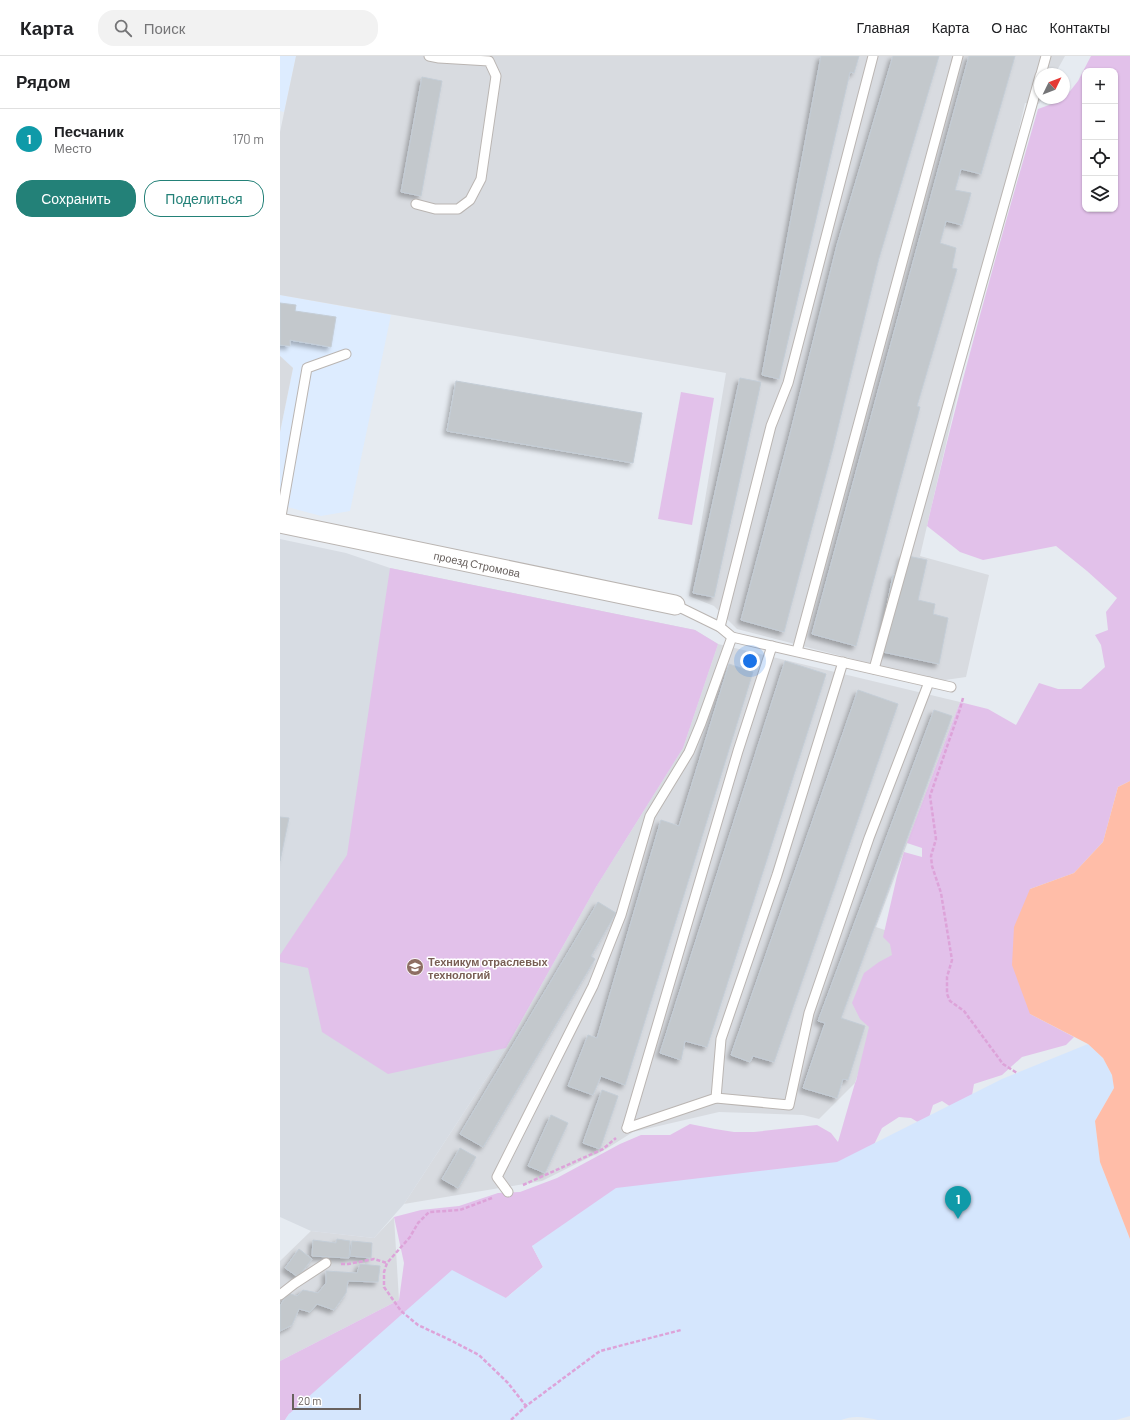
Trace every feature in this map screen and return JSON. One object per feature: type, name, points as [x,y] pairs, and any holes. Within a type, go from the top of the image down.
[{"type":"street","name":"проезд Стромова","points":[[280,523],[674,605]]},
{"type":"lane","points":[[416,204],[435,209],[458,209],[470,200],[482,179],[496,76],[488,58],[439,58],[429,56]]},
{"type":"lane","points":[[720,627],[771,426],[788,383],[873,56]]},
{"type":"lane","points":[[797,651],[958,56]]},
{"type":"lane","points":[[1042,68],[1046,56]]},
{"type":"lane","points":[[874,669],[1034,96]]},
{"type":"lane","points":[[280,523],[307,368],[346,354]]},
{"type":"lane","points":[[674,605],[720,627],[732,637],[951,687]]},
{"type":"lane","points":[[508,1192],[497,1177],[593,986],[621,915],[650,816],[689,752],[732,637]]},
{"type":"lane","points":[[772,646],[736,758],[627,1128],[716,1098],[789,1105],[809,1013],[870,838],[929,682]]},
{"type":"lane","points":[[716,1098],[721,1039],[777,875],[843,662]]},
{"type":"lane","points":[[280,1295],[326,1263]]},
{"type":"path","points":[[951,687],[964,694],[960,710],[930,796],[936,839],[930,856],[941,893],[952,960],[947,977],[947,994],[950,1001],[964,1011],[1003,1064],[1017,1073]]},
{"type":"path","points":[[326,1263],[348,1264],[374,1259],[387,1263]]},
{"type":"path","points":[[384,1272],[384,1287],[402,1311],[418,1325],[479,1356],[508,1383],[526,1406]]},
{"type":"path","points":[[511,1420],[526,1406],[600,1352],[681,1330]]},
{"type":"shaded area","points":[[280,56],[296,56],[284,112],[280,111]]},
{"type":"shaded area","points":[[296,56],[1065,56],[1058,68],[1034,68],[1034,104],[1025,103],[920,556],[989,575],[966,677],[938,681],[737,629],[714,606],[689,596],[726,373],[280,295],[280,132]]},
{"type":"shaded area","points":[[1091,56],[1130,56],[1130,781],[1118,787],[1103,842],[1074,873],[1030,889],[1030,1014],[1074,1037],[1066,1045],[1022,1057],[1002,1075],[974,1084],[972,1095],[954,1109],[942,1101],[933,1105],[926,1127],[911,1118],[899,1117],[882,1128],[868,1157],[532,1246],[543,1267],[506,1298],[289,1414],[285,1420],[280,1420],[280,1361],[399,1300],[404,1263],[394,1217],[421,1210],[459,1206],[498,1193],[520,1192],[557,1178],[620,1144],[641,1135],[670,1135],[690,1124],[734,1132],[754,1132],[817,1125],[831,1133],[838,1142],[856,1081],[869,1027],[860,1019],[852,1003],[864,973],[892,955],[890,944],[883,937],[897,876],[904,852],[922,857],[922,848],[907,843],[960,702],[988,709],[1016,725],[1039,683],[1058,689],[1081,689],[1105,667],[1101,645],[1095,635],[1108,630],[1106,612],[1117,598],[1056,546],[983,560],[960,552],[927,526],[966,369],[1038,109],[1052,104],[1070,104],[1070,91],[1082,73],[1082,212],[1118,212],[1118,68],[1085,68]]},
{"type":"shaded area","points":[[280,295],[391,315],[350,511],[321,516],[280,505],[280,432],[293,368],[280,356]]},
{"type":"shaded area","points":[[280,356],[293,368],[280,432]]},
{"type":"shaded area","points":[[681,392],[714,398],[692,525],[658,519]]},
{"type":"shaded area","name":"Техникум отраслевых технологий","points":[[280,539],[346,553],[390,568],[695,630],[718,644],[683,748],[596,887],[506,1048],[404,1204],[374,1238],[311,1231],[280,1217]]},
{"type":"shaded area","name":"Техникум отраслевых технологий","points":[[390,568],[695,630],[718,644],[683,748],[596,887],[506,1048],[388,1074],[322,1032],[308,968],[280,962],[280,955],[347,855]]},
{"type":"shaded area","points":[[718,644],[960,702],[876,927],[902,936],[855,1083],[819,1119],[803,1115],[719,1112],[633,1132],[606,1149],[542,1181],[404,1204],[506,1048],[596,887],[683,748]]},
{"type":"shaded area","points":[[1130,781],[1130,1239],[1100,1162],[1095,1121],[1114,1088],[1112,1075],[1103,1058],[1088,1044],[1030,1014],[1012,965],[1014,927],[1030,889],[1074,873],[1103,842],[1118,787]]},
{"type":"shaded area","points":[[394,1217],[399,1300],[280,1361],[280,1261],[311,1231],[374,1238]]},
{"type":"sand","points":[[1088,1044],[1103,1058],[1112,1075],[1114,1088],[1095,1121],[1100,1162],[1130,1239],[1130,1416],[1116,1420],[878,1420],[850,1417],[841,1420],[285,1420],[289,1414],[452,1270],[506,1298],[543,1267],[532,1246],[616,1188],[837,1162],[1002,1079]]},
{"type":"building","points":[[821,56],[859,56],[854,73],[850,72],[779,379],[762,375]]},
{"type":"building","points":[[893,56],[939,56],[879,258],[833,448],[784,632],[741,620],[790,434],[837,245]]},
{"type":"building","points":[[969,56],[1015,56],[981,174],[961,169],[955,190],[971,193],[962,225],[946,221],[940,243],[956,248],[952,268],[957,269],[917,406],[920,407],[856,646],[812,634]]},
{"type":"building","points":[[422,77],[442,81],[421,196],[401,192]]},
{"type":"building","points":[[280,303],[296,305],[295,311],[336,317],[331,347],[290,340],[290,346],[280,345]]},
{"type":"building","points":[[740,378],[761,382],[714,597],[693,593]]},
{"type":"building","points":[[456,381],[642,413],[633,463],[447,431]]},
{"type":"building","points":[[903,555],[927,560],[918,600],[935,604],[933,614],[948,618],[939,664],[878,651],[893,575],[898,576]]},
{"type":"building","points":[[785,661],[826,674],[707,1047],[685,1041],[681,1060],[660,1053]]},
{"type":"building","points":[[729,664],[753,672],[625,1085],[601,1076],[593,1095],[568,1086],[588,1035],[597,1038],[661,820],[679,826]]},
{"type":"building","points":[[858,690],[898,704],[774,1062],[753,1056],[750,1062],[731,1055]]},
{"type":"building","points":[[934,710],[952,716],[841,1018],[865,1026],[848,1080],[843,1079],[837,1098],[803,1088],[825,1023],[818,1021]]},
{"type":"building","points":[[280,817],[289,818],[280,861]]},
{"type":"building","points":[[598,902],[616,913],[591,956],[595,959],[483,1147],[460,1134]]},
{"type":"building","points":[[602,1090],[618,1096],[600,1149],[583,1143]]},
{"type":"building","points":[[551,1115],[568,1123],[545,1173],[528,1166]]},
{"type":"building","points":[[460,1148],[476,1157],[458,1188],[442,1179]]},
{"type":"building","points":[[337,1239],[350,1241],[349,1258],[312,1256],[313,1240],[336,1243]]},
{"type":"building","points":[[352,1241],[372,1243],[371,1258],[350,1256]]},
{"type":"building","points":[[299,1249],[312,1259],[298,1277],[285,1268]]},
{"type":"building","points":[[360,1264],[380,1266],[378,1282],[348,1281],[346,1293],[334,1310],[317,1304],[310,1312],[299,1309],[292,1325],[280,1331],[280,1306],[288,1293],[297,1296],[303,1290],[318,1293],[326,1283],[326,1271],[357,1273]]},
{"type":"place","name":"Техникум отраслевых технологий","points":[[415,967]]},
{"type":"place","name":"Песчаник","points":[[958,1219]]}]
